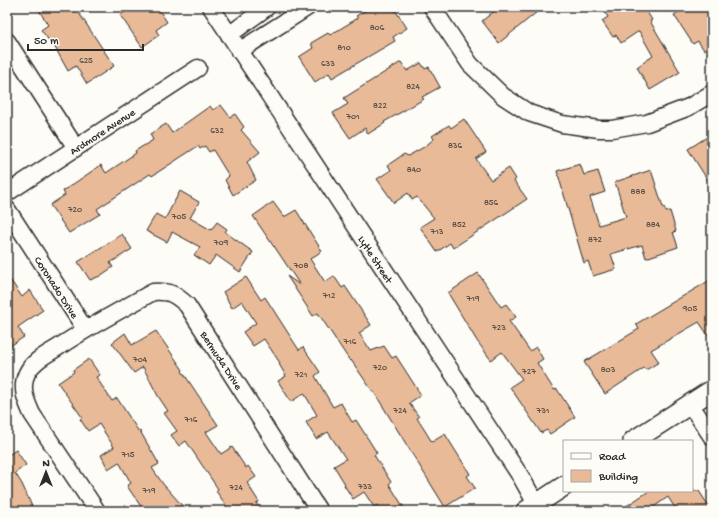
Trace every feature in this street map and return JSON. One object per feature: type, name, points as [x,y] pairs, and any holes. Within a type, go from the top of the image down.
[{"type":"street","name":"Lytle Street","points":[[211,7],[521,477],[534,509]]},
{"type":"street","points":[[229,35],[267,7]]},
{"type":"street","points":[[239,51],[308,7]]},
{"type":"street","points":[[432,7],[470,64],[503,96],[529,113],[562,124],[599,129],[612,129],[647,123],[689,107],[712,93]]},
{"type":"street","points":[[7,41],[76,148]]},
{"type":"street","name":"Ardmore Avenue","points":[[7,193],[198,68]]},
{"type":"street","name":"Coronado Drive","points":[[7,209],[85,329],[32,365],[26,374],[24,384],[25,400],[32,414],[97,511]]},
{"type":"street","name":"Bermuda Drive","points":[[85,329],[153,292],[164,291],[176,295],[186,305],[319,511]]},
{"type":"street","points":[[635,440],[712,390]]},
{"type":"street","points":[[690,404],[712,437]]},
{"type":"street","points":[[534,509],[563,487]]},
{"type":"building","points":[[37,7],[75,7],[114,66],[87,84],[76,66],[68,71],[52,42],[51,43],[41,30],[48,25]]},
{"type":"building","points":[[133,7],[157,7],[167,22],[156,30],[159,35],[142,47],[120,15]]},
{"type":"building","points":[[371,7],[393,7],[407,28],[393,37],[395,41],[332,78],[329,73],[315,82],[299,57],[313,48],[311,43],[328,33],[330,35],[358,18],[356,16]]},
{"type":"building","points":[[499,7],[543,7],[499,43],[482,21]]},
{"type":"building","points":[[601,7],[644,7],[652,20],[650,21],[680,72],[650,90],[637,67],[653,56],[639,31],[621,43],[616,35],[613,37],[602,21],[608,17]]},
{"type":"building","points":[[685,7],[712,7],[712,45],[704,50],[698,41],[693,44],[674,15]]},
{"type":"building","points":[[401,62],[407,71],[421,63],[425,69],[429,67],[440,87],[422,97],[424,99],[384,122],[385,123],[368,134],[365,128],[350,138],[333,113],[348,104],[344,98]]},
{"type":"building","points":[[221,105],[230,117],[235,114],[244,127],[241,130],[260,152],[247,162],[256,180],[233,195],[225,180],[229,176],[213,150],[209,152],[205,146],[200,149],[198,146],[152,176],[150,174],[97,209],[100,214],[69,233],[50,205],[65,195],[63,191],[101,165],[106,173],[136,153],[135,151],[153,140],[150,134],[166,124],[172,133],[210,106],[213,110]]},
{"type":"building","points":[[464,119],[486,152],[476,159],[491,180],[509,168],[516,179],[514,181],[527,199],[453,248],[450,243],[437,252],[420,227],[434,218],[417,197],[412,200],[408,193],[394,203],[377,179],[391,170],[388,165],[404,154],[408,156],[424,147],[434,139],[432,136],[449,125],[451,128]]},
{"type":"building","points":[[712,134],[712,187],[688,149]]},
{"type":"building","points":[[580,164],[584,175],[598,171],[605,192],[590,197],[599,225],[626,217],[615,182],[651,170],[663,207],[666,212],[670,211],[676,231],[673,232],[678,247],[646,258],[642,245],[611,254],[616,269],[593,276],[588,261],[584,263],[557,171]]},
{"type":"building","points":[[180,191],[199,202],[190,218],[211,230],[217,222],[227,229],[225,232],[253,252],[240,272],[216,255],[209,265],[194,255],[200,247],[172,232],[167,242],[146,231],[156,214],[165,219]]},
{"type":"building","points":[[273,202],[284,217],[296,210],[322,251],[310,259],[325,282],[334,276],[342,288],[345,286],[371,325],[359,333],[371,351],[384,346],[392,358],[396,356],[421,395],[409,403],[419,417],[417,418],[432,442],[445,434],[470,474],[467,476],[475,488],[445,507],[374,392],[351,360],[350,361],[318,313],[313,316],[287,276],[300,285],[253,216]]},
{"type":"building","points":[[122,234],[132,249],[110,263],[113,267],[100,276],[90,280],[78,262]]},
{"type":"building","points":[[478,273],[501,307],[506,304],[516,317],[509,321],[530,351],[536,347],[543,359],[537,363],[554,390],[557,389],[575,417],[550,434],[547,430],[541,433],[510,387],[522,379],[502,352],[491,360],[477,341],[448,293]]},
{"type":"building","points":[[7,275],[22,297],[30,290],[43,310],[18,327],[24,337],[7,348]]},
{"type":"building","points":[[246,277],[261,300],[265,297],[299,350],[303,347],[320,372],[315,376],[333,407],[341,403],[352,422],[356,420],[377,453],[374,455],[391,482],[389,484],[406,511],[381,511],[377,505],[374,507],[364,492],[353,499],[334,466],[346,459],[328,432],[316,439],[306,422],[317,415],[304,393],[291,402],[278,381],[286,376],[279,364],[280,363],[264,339],[253,346],[243,332],[256,323],[242,301],[232,308],[223,292]]},
{"type":"building","points":[[712,279],[712,341],[699,322],[651,350],[659,362],[646,370],[644,368],[605,394],[584,362],[639,329],[636,324]]},
{"type":"building","points":[[156,331],[218,425],[206,432],[221,454],[232,447],[246,468],[248,466],[256,477],[247,483],[259,502],[256,503],[262,511],[230,511],[216,491],[218,489],[186,441],[179,446],[171,435],[177,431],[164,413],[168,411],[158,396],[143,367],[134,373],[112,343],[125,333],[132,345]]},
{"type":"building","points":[[89,359],[100,375],[96,377],[112,401],[117,398],[139,432],[140,431],[159,464],[152,468],[163,484],[187,511],[144,511],[127,486],[131,483],[119,462],[108,469],[101,455],[114,447],[99,424],[88,431],[80,419],[82,417],[58,383]]},
{"type":"building","points":[[16,450],[26,465],[15,473],[22,484],[34,511],[7,511],[7,456]]},
{"type":"building","points":[[699,491],[712,511],[677,511],[668,497],[648,511],[619,511],[648,492]]}]
